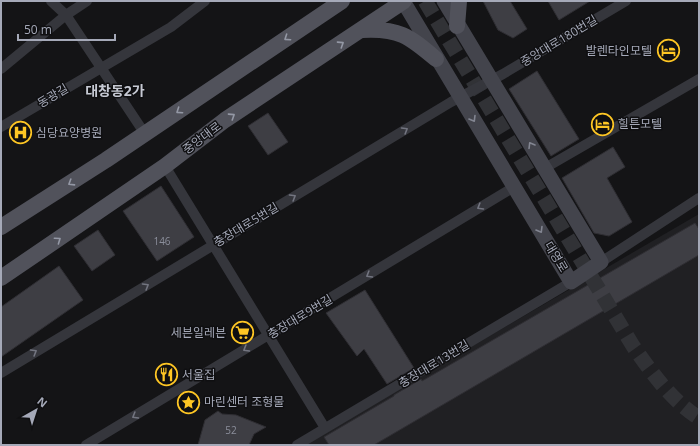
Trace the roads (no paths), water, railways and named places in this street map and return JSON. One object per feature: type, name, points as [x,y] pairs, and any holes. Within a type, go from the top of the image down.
[{"type":"main road","points":[[1,227],[145,134],[328,7],[342,1]]},
{"type":"main road","name":"중앙대로","points":[[1,278],[165,166],[225,120],[362,30],[403,1]]},
{"type":"main road","name":"대영로","points":[[403,1],[571,282],[601,262]]},
{"type":"main road","points":[[444,1],[457,26],[492,80],[601,262]]},
{"type":"main road","points":[[457,26],[459,1]]},
{"type":"main road","points":[[362,30],[394,31],[413,39],[436,58]]},
{"type":"street","points":[[50,1],[66,15],[145,134]]},
{"type":"street","points":[[1,69],[66,15],[87,1]]},
{"type":"street","name":"동광길","points":[[1,127],[170,27],[205,1]]},
{"type":"street","name":"중앙대로180번길","points":[[492,80],[626,1]]},
{"type":"street","points":[[545,168],[699,79]]},
{"type":"street","name":"충장대로5번길","points":[[1,372],[460,97],[492,80]]},
{"type":"street","points":[[165,166],[325,428]]},
{"type":"street","name":"충장대로9번길","points":[[86,445],[514,187]]},
{"type":"street","points":[[601,262],[699,198]]},
{"type":"street","name":"충장대로13번길","points":[[298,445],[571,282]]},
{"type":"tunnel","points":[[425,1],[633,346],[655,376],[671,394],[699,418]]},
{"type":"place","name":"발렌타인모텔","points":[[668,51]]},
{"type":"place","name":"힐튼모텔","points":[[603,124]]},
{"type":"place","name":"심당요양병원","points":[[21,133]]},
{"type":"place","name":"세븐일레븐","points":[[242,333]]},
{"type":"place","name":"서울집","points":[[166,375]]},
{"type":"place","name":"마린센터 조형물","points":[[188,402]]},
{"type":"district","name":"대창동2가","points":[[115,91]]}]
